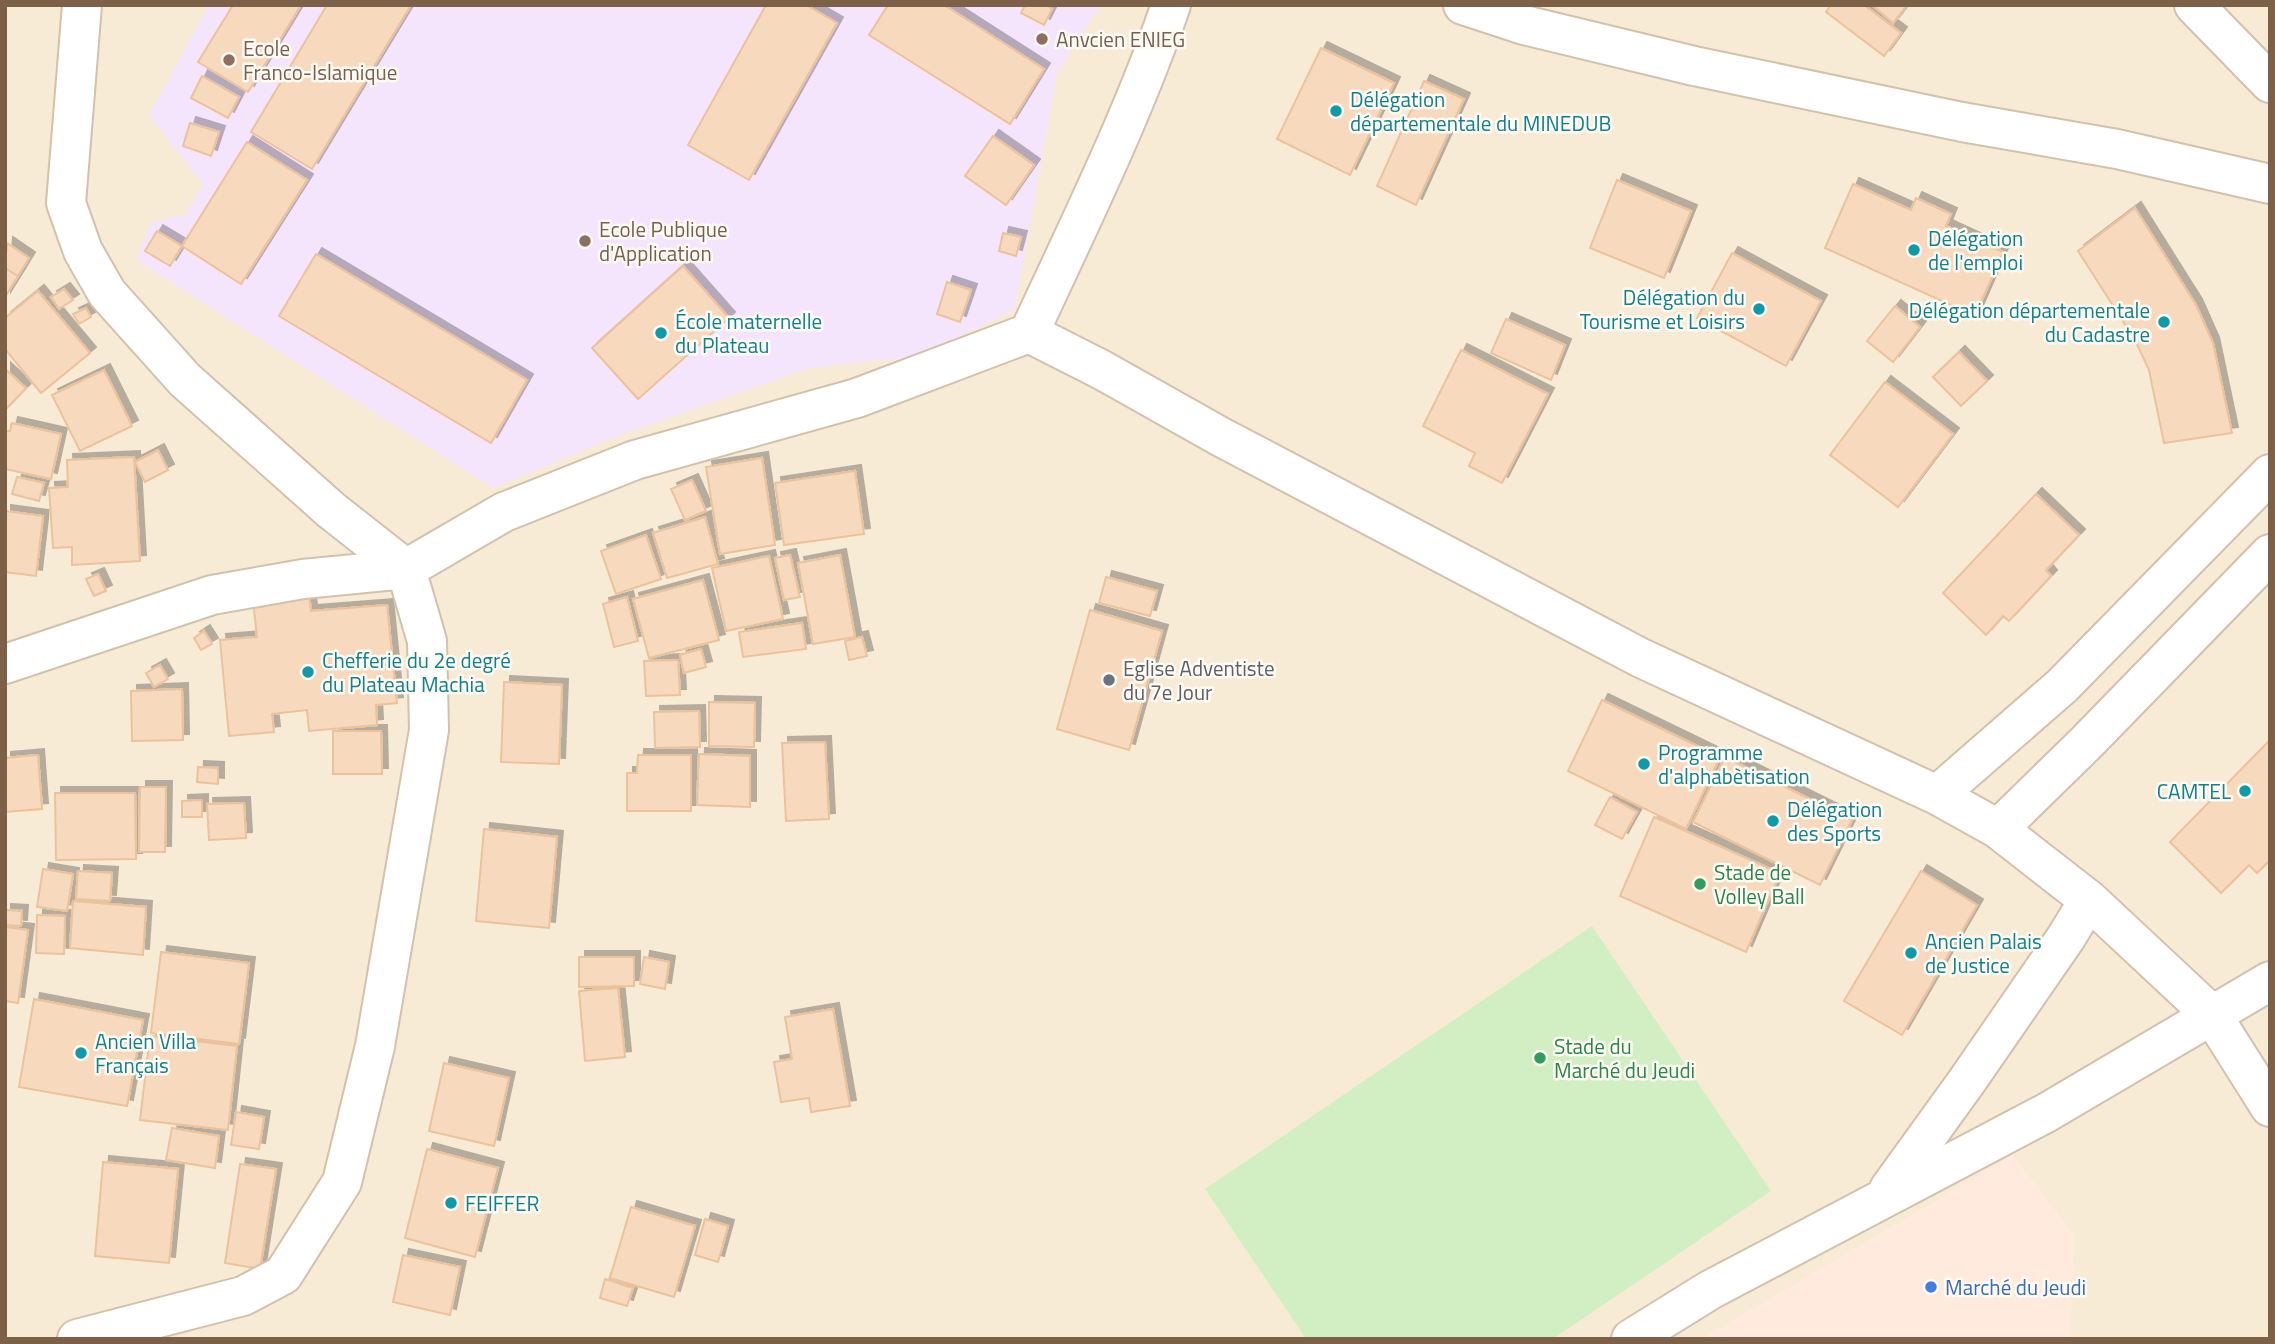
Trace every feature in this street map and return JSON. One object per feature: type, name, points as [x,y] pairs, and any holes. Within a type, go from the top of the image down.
[{"type":"street","points":[[77,1339],[243,1296],[283,1275],[342,1182],[375,1046],[429,730],[427,641],[406,569],[331,510],[185,380],[107,293],[83,251],[66,203],[82,5]]},
{"type":"street","points":[[5,664],[212,595],[303,579],[406,569],[504,512],[635,460],[857,398],[1029,333],[1115,145],[1171,5]]},
{"type":"street","points":[[1463,5],[1524,25],[1694,66],[1962,122],[2117,149],[2270,184]]},
{"type":"street","points":[[2193,5],[2270,83]]},
{"type":"street","points":[[1029,333],[1102,370],[1221,438],[1641,658],[1937,795],[1998,829],[2089,900],[2213,1015],[2270,1107]]},
{"type":"street","points":[[1937,795],[2062,687],[2270,474]]},
{"type":"street","points":[[1998,829],[2270,554]]},
{"type":"street","points":[[1882,1199],[1959,1092],[2089,900]]},
{"type":"street","points":[[1631,1339],[1710,1290],[2046,1113],[2270,981]]},
{"type":"shaded area","points":[[5,5],[2270,5],[2270,1339],[5,1339]]},
{"type":"shaded area","name":"Ecole Publique d'Application","points":[[209,5],[1101,5],[1057,73],[1015,309],[922,356],[809,368],[615,437],[493,488],[136,260],[151,223],[186,214],[203,185],[149,115]]},
{"type":"shaded area","name":"Marché du Jeudi","points":[[2013,1155],[2074,1235],[2070,1339],[1702,1339]]},
{"type":"green space","name":"Stade du Marché du Jeudi","points":[[1592,926],[1771,1191],[1553,1339],[1306,1339],[1205,1189]]},
{"type":"building","points":[[233,5],[301,5],[248,92],[198,62]]},
{"type":"building","points":[[327,5],[411,5],[312,169],[251,132]]},
{"type":"building","points":[[766,5],[806,5],[837,23],[749,180],[688,145]]},
{"type":"building","points":[[888,5],[944,5],[1044,69],[1010,124],[869,35]]},
{"type":"building","points":[[1025,5],[1046,5],[1052,9],[1044,25],[1021,13]]},
{"type":"building","points":[[1831,5],[1864,5],[1901,33],[1884,56],[1826,12]]},
{"type":"building","points":[[1872,5],[1907,5],[1893,23]]},
{"type":"building","name":"Délégation départementale du MINEDUB","points":[[1321,48],[1394,83],[1350,175],[1277,139]]},
{"type":"building","points":[[202,76],[239,97],[228,118],[191,98]]},
{"type":"building","points":[[1424,81],[1464,99],[1416,205],[1377,186]]},
{"type":"building","points":[[190,123],[219,132],[211,156],[183,146]]},
{"type":"building","points":[[993,136],[1034,165],[1006,205],[965,176]]},
{"type":"building","points":[[247,142],[307,180],[241,284],[182,246]]},
{"type":"building","points":[[1617,180],[1691,211],[1664,278],[1590,248]]},
{"type":"building","name":"Délégation de l'emploi","points":[[1853,184],[1911,210],[1916,198],[1951,214],[1946,226],[2003,252],[1975,316],[1825,248]]},
{"type":"building","name":"Délégation départementale du Cadastre","points":[[2135,208],[2196,305],[2213,343],[2232,433],[2164,443],[2149,370],[2135,340],[2078,251]]},
{"type":"building","points":[[157,231],[182,246],[170,266],[145,251]]},
{"type":"building","points":[[1003,233],[1021,237],[1016,256],[999,251]]},
{"type":"building","points":[[7,243],[29,258],[18,276],[5,268]]},
{"type":"building","name":"Délégation du Tourisme et Loisirs","points":[[1732,253],[1821,301],[1786,366],[1697,318]]},
{"type":"building","points":[[316,254],[527,380],[491,443],[279,316]]},
{"type":"building","name":"École maternelle du Plateau","points":[[683,266],[729,318],[638,399],[592,348]]},
{"type":"building","points":[[5,268],[18,276],[5,297]]},
{"type":"building","points":[[947,282],[971,290],[960,322],[937,314]]},
{"type":"building","points":[[64,289],[73,300],[59,309],[51,297]]},
{"type":"building","points":[[38,291],[90,353],[41,393],[5,349],[5,318]]},
{"type":"building","points":[[1895,306],[1920,327],[1893,362],[1867,341]]},
{"type":"building","points":[[86,308],[91,317],[79,324],[73,314]]},
{"type":"building","points":[[1506,319],[1565,345],[1551,380],[1491,353]]},
{"type":"building","points":[[1461,350],[1548,394],[1502,483],[1469,466],[1475,453],[1423,426]]},
{"type":"building","points":[[1959,352],[1987,381],[1961,406],[1933,377]]},
{"type":"building","points":[[5,369],[26,388],[5,410]]},
{"type":"building","points":[[104,370],[132,426],[80,451],[52,395]]},
{"type":"building","points":[[1885,382],[1953,434],[1898,507],[1830,455]]},
{"type":"building","points":[[12,423],[61,434],[51,479],[5,469],[5,431],[10,431]]},
{"type":"building","points":[[158,450],[168,470],[145,482],[135,462]]},
{"type":"building","points":[[134,457],[140,561],[72,565],[72,547],[53,548],[49,488],[68,487],[67,460]]},
{"type":"building","points":[[762,458],[775,545],[720,554],[706,467]]},
{"type":"building","points":[[855,471],[864,534],[784,545],[775,483]]},
{"type":"building","points":[[17,477],[44,483],[39,501],[12,494]]},
{"type":"building","points":[[692,480],[706,511],[685,520],[671,489]]},
{"type":"building","points":[[2036,494],[2079,535],[2046,570],[2051,576],[2009,621],[2003,616],[1986,635],[1943,593]]},
{"type":"building","points":[[5,511],[43,516],[36,576],[5,572]]},
{"type":"building","points":[[705,517],[718,564],[667,578],[653,533]]},
{"type":"building","points":[[646,535],[661,579],[616,594],[601,551]]},
{"type":"building","points":[[790,555],[800,597],[784,600],[775,558]]},
{"type":"building","points":[[840,555],[855,637],[813,644],[798,563]]},
{"type":"building","points":[[769,556],[783,619],[726,631],[712,568]]},
{"type":"building","points":[[98,574],[106,591],[94,596],[86,579]]},
{"type":"building","points":[[1106,577],[1157,591],[1150,616],[1099,603]]},
{"type":"building","points":[[703,580],[719,640],[649,658],[633,599]]},
{"type":"building","name":"Chefferie du 2e degré du Plateau Machia","points":[[309,594],[311,611],[387,605],[397,703],[376,705],[377,725],[309,731],[307,710],[272,714],[274,732],[229,736],[220,640],[257,637],[253,599]]},
{"type":"building","points":[[627,597],[638,641],[614,647],[603,604]]},
{"type":"building","name":"Eglise Adventiste du 7e Jour","points":[[1090,610],[1162,631],[1129,750],[1057,729]]},
{"type":"building","points":[[802,623],[806,649],[743,657],[739,632]]},
{"type":"building","points":[[204,631],[212,644],[201,650],[194,638]]},
{"type":"building","points":[[862,637],[867,656],[849,660],[845,641]]},
{"type":"building","points":[[701,649],[706,667],[684,673],[680,655]]},
{"type":"building","points":[[678,660],[680,695],[646,696],[644,661]]},
{"type":"building","points":[[160,665],[168,679],[154,687],[146,673]]},
{"type":"building","points":[[504,682],[562,685],[559,764],[501,762]]},
{"type":"building","points":[[182,689],[183,740],[132,741],[131,691]]},
{"type":"building","name":"Programme d'alphabètisation","points":[[1602,700],[1720,757],[1686,829],[1568,771]]},
{"type":"building","points":[[709,702],[755,703],[754,747],[709,746]]},
{"type":"building","points":[[699,711],[700,747],[655,748],[654,712]]},
{"type":"building","points":[[333,731],[381,731],[382,774],[333,774]]},
{"type":"building","name":"CAMTEL","points":[[2270,740],[2270,860],[2257,873],[2249,865],[2221,893],[2170,842]]},
{"type":"building","points":[[825,742],[829,819],[786,821],[782,743]]},
{"type":"building","points":[[699,754],[750,756],[750,807],[697,805]]},
{"type":"building","points":[[38,755],[42,809],[5,812],[5,758]]},
{"type":"building","points":[[638,755],[691,755],[691,811],[627,811],[627,773],[637,773]]},
{"type":"building","name":"Délégation des Sports","points":[[1725,757],[1852,820],[1820,885],[1693,822]]},
{"type":"building","points":[[198,767],[218,768],[218,784],[197,782]]},
{"type":"building","points":[[140,787],[166,787],[165,852],[139,852]]},
{"type":"building","points":[[55,793],[135,793],[136,859],[56,860]]},
{"type":"building","points":[[1610,797],[1637,812],[1622,839],[1595,825]]},
{"type":"building","points":[[202,800],[202,817],[182,817],[182,801]]},
{"type":"building","points":[[244,803],[246,838],[209,840],[207,804]]},
{"type":"building","name":"Stade de Volley Ball","points":[[1654,817],[1780,873],[1746,952],[1620,896]]},
{"type":"building","points":[[484,829],[557,837],[549,928],[476,921]]},
{"type":"building","points":[[43,869],[73,874],[67,911],[37,907]]},
{"type":"building","points":[[78,871],[112,873],[110,901],[76,899]]},
{"type":"building","name":"Ancien Palais de Justice","points":[[1921,871],[1977,905],[1902,1035],[1844,1001]]},
{"type":"building","points":[[73,901],[146,907],[143,955],[70,948]]},
{"type":"building","points":[[5,910],[22,911],[21,926],[5,925]]},
{"type":"building","points":[[37,915],[65,916],[64,954],[36,953]]},
{"type":"building","points":[[5,927],[28,930],[18,1003],[5,1001]]},
{"type":"building","points":[[161,952],[249,963],[239,1044],[151,1033]]},
{"type":"building","points":[[579,957],[634,957],[634,986],[579,987]]},
{"type":"building","points":[[644,957],[669,962],[665,989],[640,984]]},
{"type":"building","points":[[618,988],[625,1057],[585,1061],[579,991]]},
{"type":"building","name":"Ancien Villa Français","points":[[34,999],[143,1020],[127,1106],[19,1087]]},
{"type":"building","points":[[833,1009],[850,1106],[811,1112],[809,1098],[781,1102],[774,1062],[792,1059],[785,1017]]},
{"type":"building","points":[[150,1036],[237,1046],[228,1130],[140,1120]]},
{"type":"building","points":[[444,1063],[509,1078],[494,1146],[429,1131]]},
{"type":"building","points":[[236,1112],[264,1117],[259,1149],[231,1145]]},
{"type":"building","points":[[172,1128],[219,1136],[215,1168],[166,1160]]},
{"type":"building","name":"FEIFFER","points":[[427,1149],[498,1168],[475,1257],[405,1238]]},
{"type":"building","points":[[103,1162],[178,1169],[169,1263],[95,1256]]},
{"type":"building","points":[[240,1164],[276,1169],[260,1269],[225,1263]]},
{"type":"building","points":[[631,1207],[695,1226],[674,1297],[610,1278]]},
{"type":"building","points":[[705,1219],[728,1226],[718,1262],[695,1255]]},
{"type":"building","points":[[403,1255],[460,1267],[450,1315],[393,1302]]},
{"type":"building","points":[[605,1279],[633,1288],[627,1306],[600,1298]]},
{"type":"place","name":"Anvcien ENIEG","points":[[1042,39]]},
{"type":"place","name":"Ecole Franco-Islamique","points":[[229,60]]},
{"type":"place","name":"Délégation départementale du MINEDUB","points":[[1336,111]]},
{"type":"place","name":"Ecole Publique d'Application","points":[[585,241]]},
{"type":"place","name":"Délégation de l'emploi","points":[[1914,250]]},
{"type":"place","name":"Délégation du Tourisme et Loisirs","points":[[1759,309]]},
{"type":"place","name":"Délégation départementale du Cadastre","points":[[2164,322]]},
{"type":"place","name":"École maternelle du Plateau","points":[[661,333]]},
{"type":"place","name":"Chefferie du 2e degré du Plateau Machia","points":[[308,672]]},
{"type":"place","name":"Eglise Adventiste du 7e Jour","points":[[1109,680]]},
{"type":"place","name":"Programme d'alphabètisation","points":[[1644,764]]},
{"type":"place","name":"CAMTEL","points":[[2245,791]]},
{"type":"place","name":"Délégation des Sports","points":[[1773,821]]},
{"type":"place","name":"Stade de Volley Ball","points":[[1700,884]]},
{"type":"place","name":"Ancien Palais de Justice","points":[[1911,953]]},
{"type":"place","name":"Ancien Villa Français","points":[[81,1053]]},
{"type":"place","name":"Stade du Marché du Jeudi","points":[[1540,1058]]},
{"type":"place","name":"FEIFFER","points":[[451,1203]]},
{"type":"place","name":"Marché du Jeudi","points":[[1931,1287]]}]
